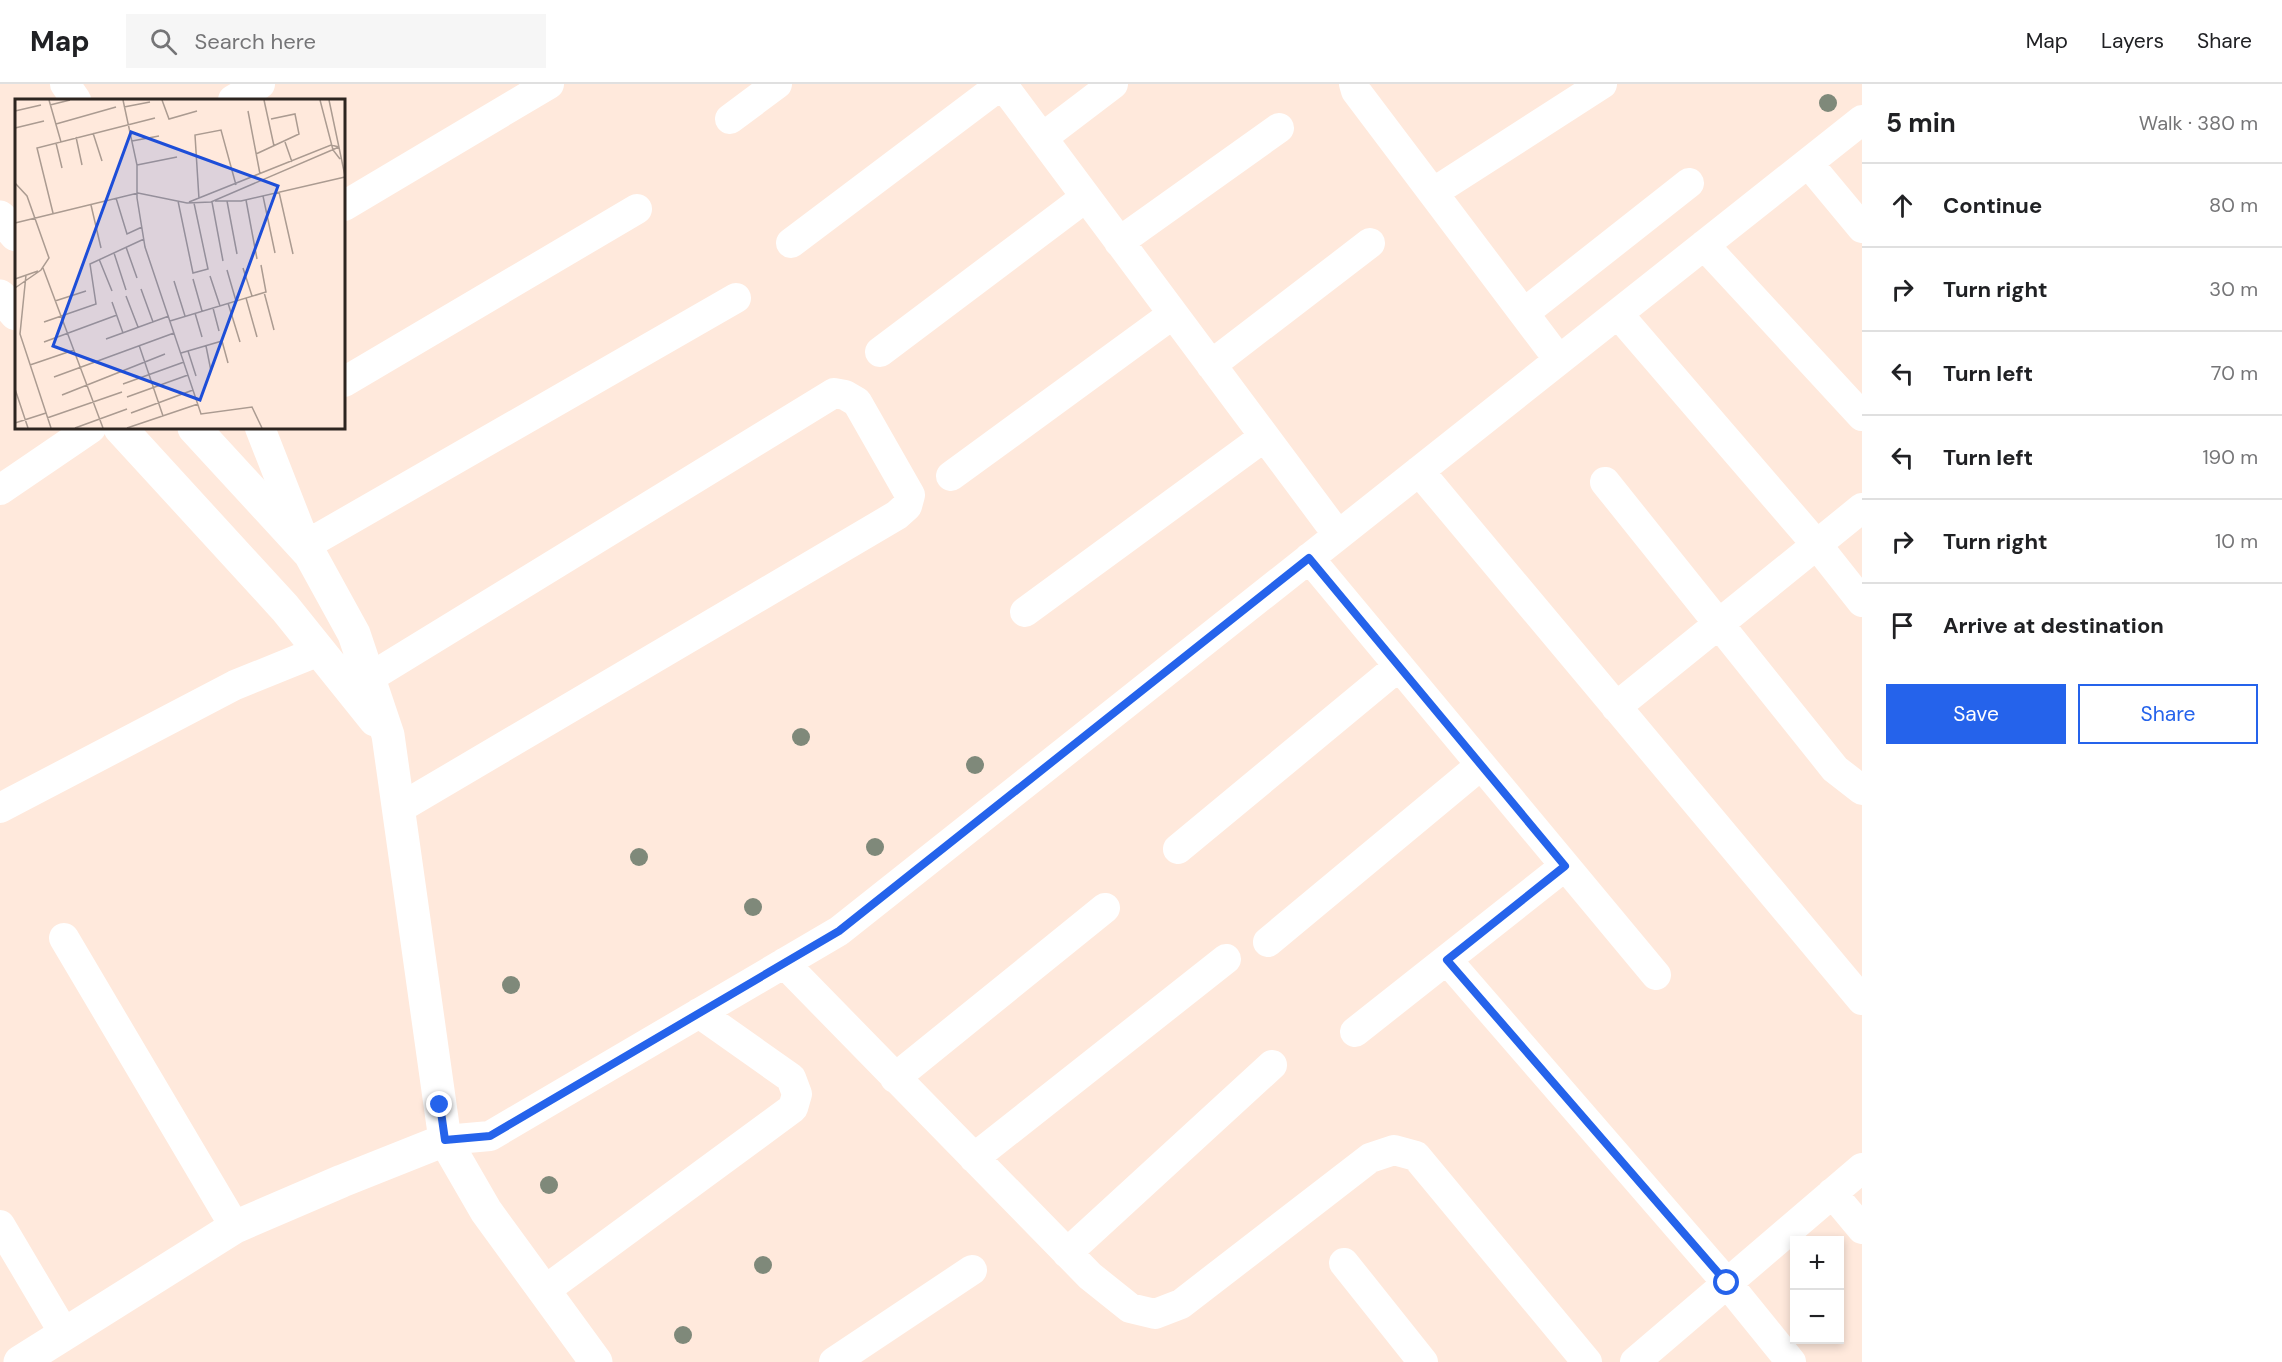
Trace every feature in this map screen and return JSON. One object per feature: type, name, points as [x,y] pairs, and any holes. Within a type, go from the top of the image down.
[{"type":"street","points":[[65,84],[75,99]]},
{"type":"street","points":[[235,99],[260,84]]},
{"type":"street","points":[[345,205],[549,84]]},
{"type":"street","points":[[730,120],[777,84]]},
{"type":"street","points":[[791,243],[1002,84],[1338,535]]},
{"type":"street","points":[[1042,138],[1113,84]]},
{"type":"street","points":[[1354,84],[1356,91],[1559,360]]},
{"type":"street","points":[[1434,192],[1602,84]]},
{"type":"street","points":[[20,1362],[235,1227],[445,1140],[490,1136],[839,931],[1862,120]]},
{"type":"street","points":[[1119,242],[1279,128]]},
{"type":"street","points":[[1808,163],[1862,228]]},
{"type":"street","points":[[1524,313],[1689,183]]},
{"type":"street","points":[[880,351],[1086,197]]},
{"type":"street","points":[[345,381],[637,209]]},
{"type":"street","points":[[0,217],[15,234]]},
{"type":"street","points":[[1211,365],[1370,243]]},
{"type":"street","points":[[1704,245],[1862,416]]},
{"type":"street","points":[[0,296],[15,313]]},
{"type":"street","points":[[308,550],[736,298]]},
{"type":"street","points":[[951,476],[1173,314]]},
{"type":"street","points":[[1618,314],[1817,544],[1862,602]]},
{"type":"street","points":[[369,678],[834,393],[844,395],[856,402],[910,495],[907,506],[897,515],[398,809]]},
{"type":"street","points":[[0,490],[90,429]]},
{"type":"street","points":[[121,429],[285,608],[388,735]]},
{"type":"street","points":[[195,429],[308,550]]},
{"type":"street","points":[[262,429],[308,550],[354,634],[388,735],[445,1140],[486,1211],[596,1362]]},
{"type":"street","points":[[1025,612],[1264,437]]},
{"type":"street","points":[[1419,471],[1862,1000]]},
{"type":"street","points":[[1605,482],[1835,769],[1862,790]]},
{"type":"street","points":[[1616,707],[1862,508]]},
{"type":"street","points":[[1309,558],[1656,975]]},
{"type":"street","points":[[0,808],[235,685],[319,651]]},
{"type":"street","points":[[1178,849],[1399,666]]},
{"type":"street","points":[[1268,942],[1481,765]]},
{"type":"street","points":[[1356,1032],[1565,866]]},
{"type":"street","points":[[895,1078],[1106,908]]},
{"type":"street","points":[[64,938],[235,1227]]},
{"type":"street","points":[[974,1158],[1226,959]]},
{"type":"street","points":[[1447,960],[1727,1283],[1791,1362]]},
{"type":"street","points":[[784,963],[1090,1276],[1130,1308],[1155,1314],[1181,1304],[1370,1158],[1394,1150],[1416,1156],[1587,1362]]},
{"type":"street","points":[[544,1291],[793,1108],[797,1094],[791,1078],[699,1013]]},
{"type":"street","points":[[1067,1253],[1272,1065]]},
{"type":"street","points":[[1635,1362],[1862,1168]]},
{"type":"street","points":[[1832,1193],[1862,1229]]},
{"type":"street","points":[[0,1225],[64,1333]]},
{"type":"street","points":[[1344,1263],[1423,1362]]},
{"type":"street","points":[[834,1362],[972,1270]]},
{"type":"route","points":[[440,1105],[445,1140],[490,1136],[839,931],[1309,558],[1565,866],[1447,960],[1727,1283]]}]
